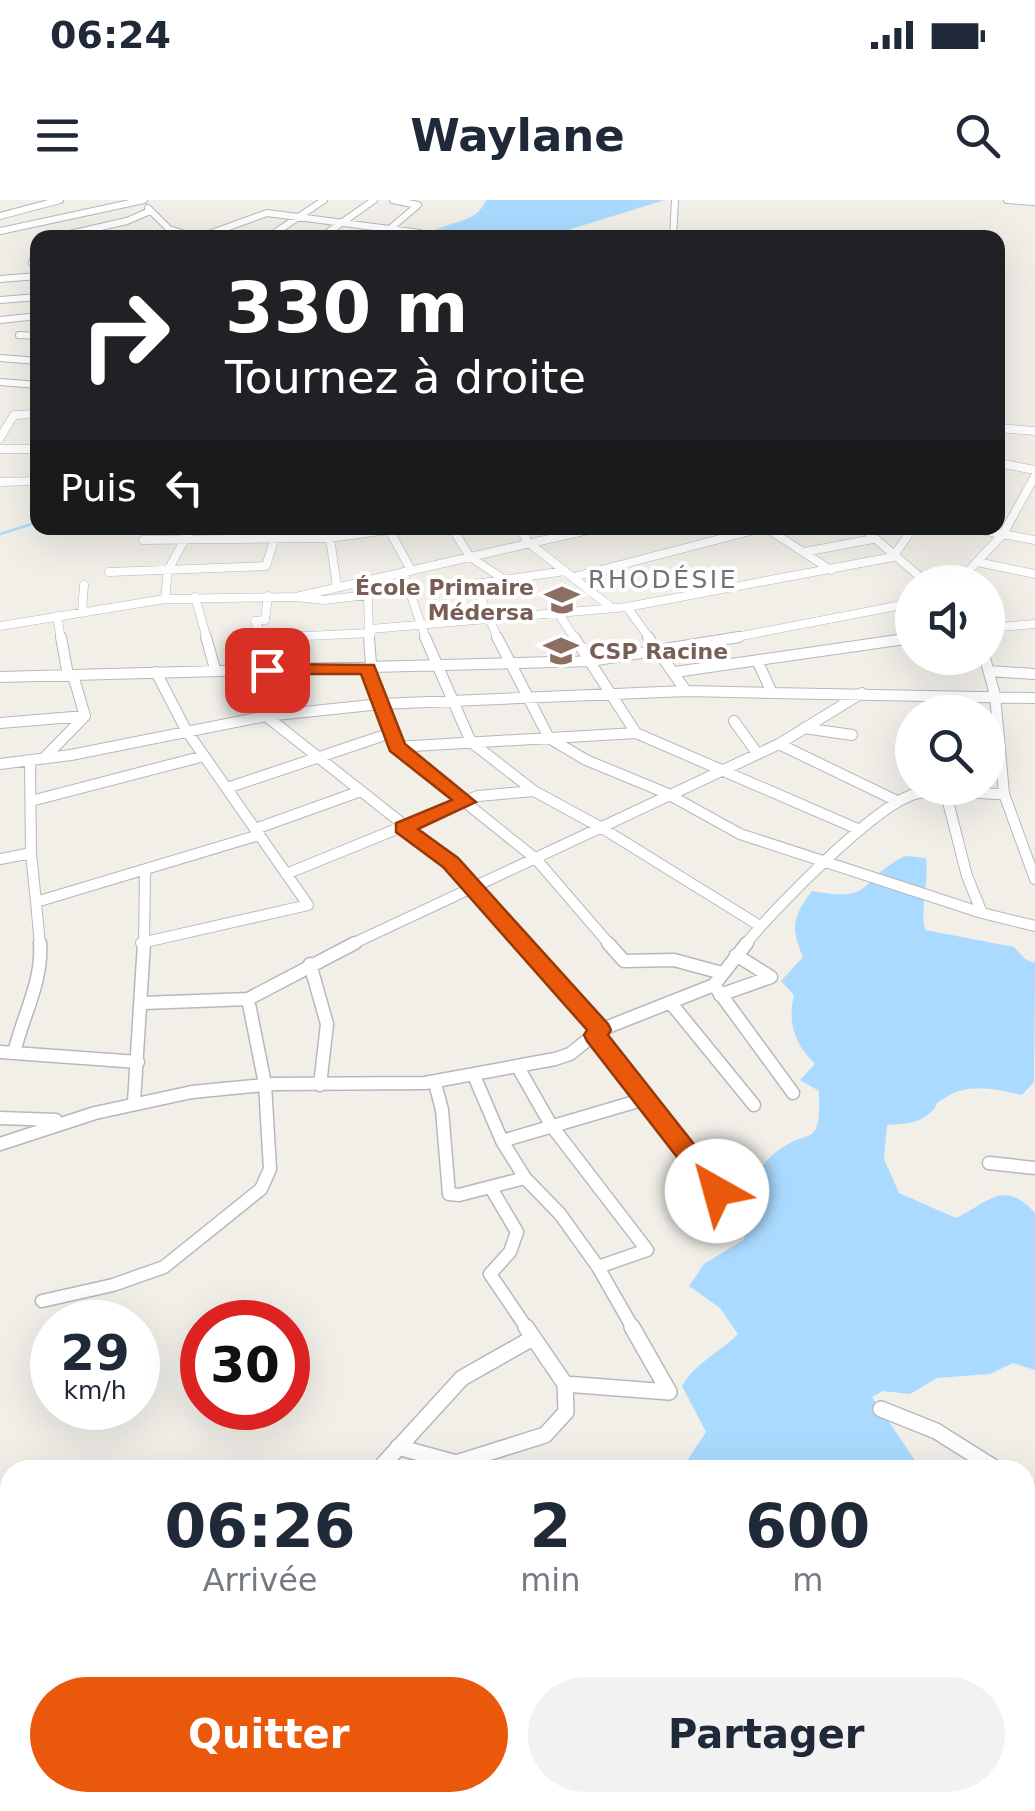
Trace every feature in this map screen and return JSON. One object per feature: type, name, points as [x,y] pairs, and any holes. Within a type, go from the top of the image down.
[{"type":"street","points":[[60,200],[1,213],[4,230],[119,202],[144,200]]},
{"type":"street","points":[[72,200],[78,214]]},
{"type":"street","points":[[281,230],[324,200]]},
{"type":"street","points":[[333,230],[374,200]]},
{"type":"street","points":[[390,228],[418,205],[393,200]]},
{"type":"street","points":[[673,230],[675,200]]},
{"type":"street","points":[[1007,200],[1035,202]]},
{"type":"street","points":[[134,202],[175,230]]},
{"type":"street","points":[[127,221],[150,211]]},
{"type":"street","points":[[219,230],[262,214],[405,230]]},
{"type":"street","points":[[84,230],[127,221],[159,220]]},
{"type":"street","points":[[101,230],[105,225]]},
{"type":"street","points":[[23,226],[32,230]]},
{"type":"street","points":[[0,279],[30,277]]},
{"type":"street","points":[[0,300],[30,298]]},
{"type":"street","points":[[0,320],[30,317]]},
{"type":"street","points":[[20,335],[30,336]]},
{"type":"street","points":[[0,358],[30,360]]},
{"type":"street","points":[[0,382],[30,385]]},
{"type":"street","points":[[0,438],[14,415],[30,414]]},
{"type":"street","points":[[1005,429],[1035,431]]},
{"type":"street","points":[[0,449],[30,449]]},
{"type":"street","points":[[1005,465],[1035,473],[1005,530]]},
{"type":"street","points":[[0,482],[30,481]]},
{"type":"street","points":[[1005,534],[1035,540]]},
{"type":"street","points":[[165,599],[168,570],[186,535]]},
{"type":"street","points":[[143,540],[290,535]]},
{"type":"street","points":[[322,535],[349,535]]},
{"type":"street","points":[[395,535],[436,667],[471,742],[534,791],[602,828],[760,926]]},
{"type":"street","points":[[456,535],[470,557],[502,578]]},
{"type":"street","points":[[524,535],[612,608]]},
{"type":"street","points":[[296,597],[565,535]]},
{"type":"street","points":[[734,535],[570,574],[502,578],[476,584],[526,700],[549,738],[586,760],[666,794],[740,834],[982,913],[1035,926]]},
{"type":"street","points":[[776,535],[831,570]]},
{"type":"street","points":[[869,535],[904,565]]},
{"type":"street","points":[[263,638],[627,607],[893,557],[908,535]]},
{"type":"street","points":[[974,565],[1002,535]]},
{"type":"street","points":[[110,572],[266,566],[275,537]]},
{"type":"street","points":[[330,538],[338,586]]},
{"type":"street","points":[[804,552],[873,539]]},
{"type":"street","points":[[977,562],[1035,574]]},
{"type":"street","points":[[82,612],[84,584]]},
{"type":"street","points":[[0,626],[165,599],[268,596],[322,600],[368,595],[368,669],[396,747],[536,858],[624,961],[674,960],[722,973]]},
{"type":"street","points":[[267,670],[256,620],[265,620],[268,596]]},
{"type":"street","points":[[195,597],[215,669]]},
{"type":"street","points":[[0,677],[591,660],[660,652],[895,606]]},
{"type":"street","points":[[627,607],[686,691]]},
{"type":"street","points":[[559,614],[636,733]]},
{"type":"street","points":[[57,616],[70,675],[85,716]]},
{"type":"street","points":[[1005,626],[1035,624]]},
{"type":"street","points":[[675,672],[895,640]]},
{"type":"street","points":[[757,660],[772,693]]},
{"type":"street","points":[[142,943],[308,906],[186,730],[156,672]]},
{"type":"street","points":[[1005,672],[1035,674]]},
{"type":"street","points":[[0,764],[35,761],[266,716],[381,704],[686,691],[951,695]]},
{"type":"street","points":[[142,1003],[248,999],[310,964],[470,887],[779,744],[862,693]]},
{"type":"street","points":[[1005,696],[1035,698]]},
{"type":"street","points":[[0,724],[85,716]]},
{"type":"street","points":[[85,716],[62,743],[35,761],[24,826],[31,852],[42,969],[7,1052],[138,1062]]},
{"type":"street","points":[[266,716],[450,862],[597,1032],[740,1222]]},
{"type":"street","points":[[734,721],[757,754]]},
{"type":"street","points":[[804,728],[852,735]]},
{"type":"street","points":[[227,788],[391,733]]},
{"type":"street","points":[[396,747],[636,733],[860,830]]},
{"type":"street","points":[[779,744],[895,800]]},
{"type":"street","points":[[30,801],[74,794],[204,756]]},
{"type":"street","points":[[36,902],[257,832],[361,791]]},
{"type":"street","points":[[286,874],[478,796],[534,791]]},
{"type":"street","points":[[1005,797],[1035,879]]},
{"type":"street","points":[[717,990],[722,973],[760,926],[860,830],[895,803]]},
{"type":"street","points":[[949,805],[967,876],[982,913]]},
{"type":"street","points":[[0,859],[31,852]]},
{"type":"street","points":[[134,1102],[142,1003],[144,870]]},
{"type":"street","points":[[0,1144],[64,1120],[191,1091],[265,1084],[435,1083],[519,1068],[570,1054],[597,1032],[670,1002],[771,976],[736,955]]},
{"type":"street","points":[[310,964],[326,1024],[320,1085]]},
{"type":"street","points":[[717,990],[793,1093]]},
{"type":"street","points":[[51,1300],[113,1286],[164,1267],[252,1200],[270,1169],[265,1084],[248,999]]},
{"type":"street","points":[[670,1002],[754,1105]]},
{"type":"street","points":[[519,1068],[551,1125],[647,1250],[598,1267]]},
{"type":"street","points":[[475,1078],[502,1141],[525,1178],[560,1214],[598,1267],[668,1392],[565,1384]]},
{"type":"street","points":[[435,1083],[444,1111],[442,1139],[448,1194],[525,1178]]},
{"type":"street","points":[[502,1141],[645,1099]]},
{"type":"street","points":[[0,1118],[64,1120]]},
{"type":"street","points":[[988,1164],[1035,1168]]},
{"type":"street","points":[[466,1460],[546,1435],[566,1412],[565,1384],[490,1274],[510,1252],[518,1232],[491,1188]]},
{"type":"street","points":[[387,1460],[426,1410],[474,1365],[531,1339]]},
{"type":"street","points":[[881,1409],[936,1431],[982,1460]]},
{"type":"street","points":[[398,1448],[444,1460]]},
{"type":"water","points":[[486,200],[665,200],[568,230],[434,230],[467,219]]},
{"type":"water","points":[[905,856],[926,858],[925,930],[1014,947],[1035,963],[1034,1082],[1022,1095],[992,1089],[962,1090],[940,1100],[922,1119],[887,1125],[884,1159],[899,1193],[956,1218],[1004,1195],[1014,1197],[1035,1213],[1035,1370],[1013,1363],[990,1374],[937,1378],[910,1394],[883,1391],[872,1397],[914,1460],[688,1460],[706,1432],[682,1386],[700,1364],[738,1334],[720,1308],[689,1286],[704,1264],[743,1240],[750,1226],[751,1187],[763,1165],[782,1148],[811,1135],[818,1122],[819,1091],[800,1080],[815,1064],[798,1041],[792,1024],[794,995],[781,981],[803,957],[796,938],[797,915],[812,891],[857,892]]},
{"type":"waterway","points":[[0,534],[30,525]]},
{"type":"place","name":"École Primaire Médersa","points":[[562,600]]},
{"type":"place","name":"CSP Racine","points":[[561,651]]},
{"type":"district","name":"RHODÉSIE","points":[[663,579]]},
{"type":"route","points":[[267,670],[368,669],[370,684],[396,747],[466,802],[403,828],[450,862],[600,1030],[595,1035],[717,1191]]}]
